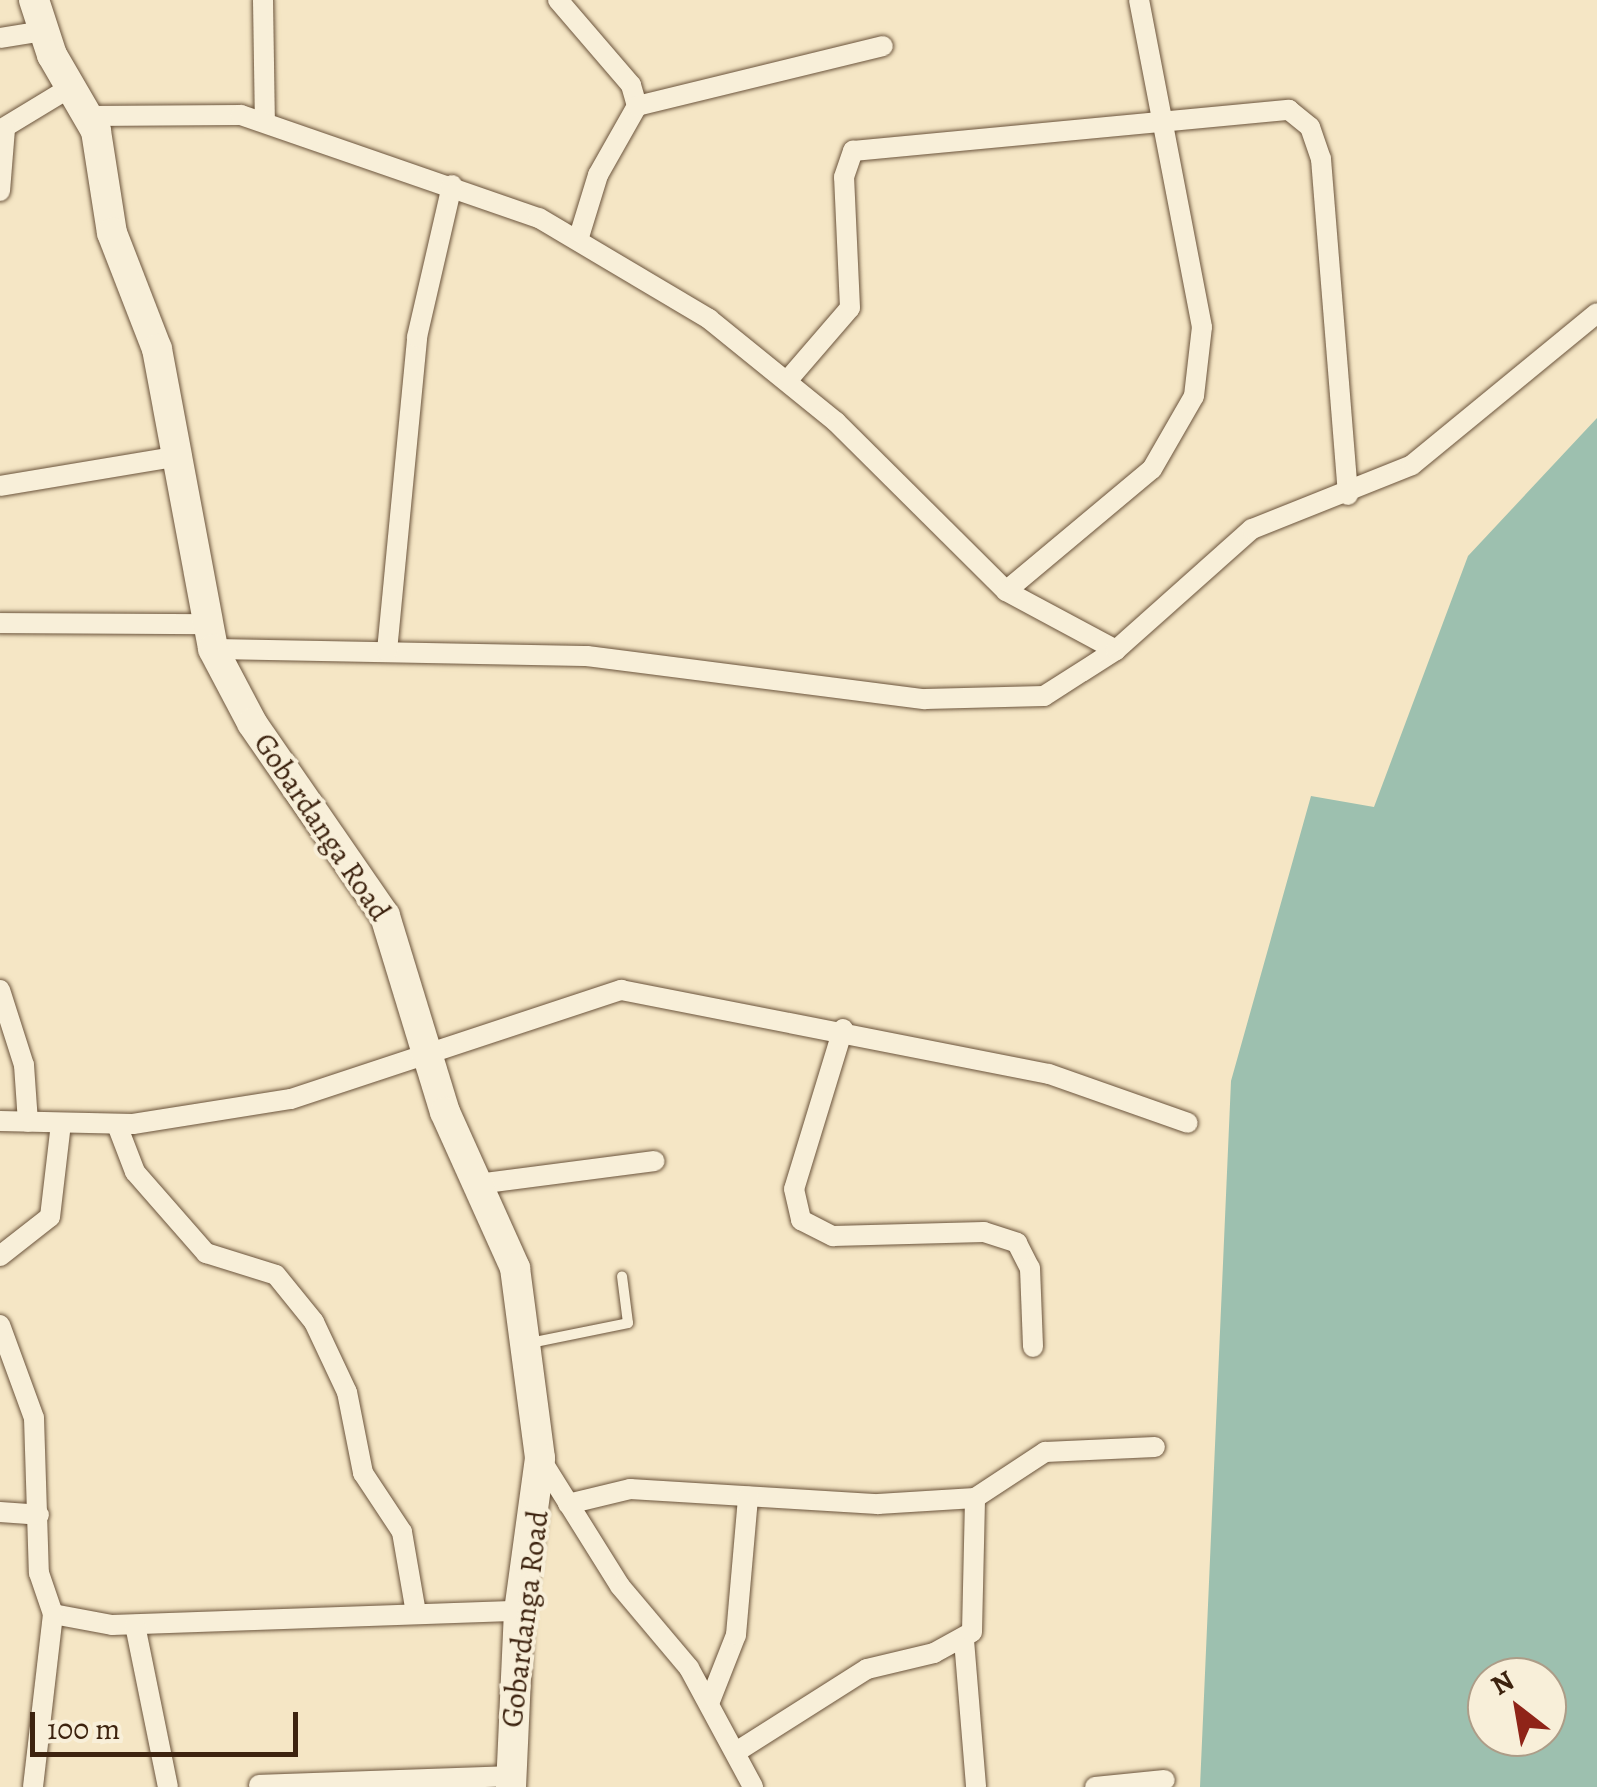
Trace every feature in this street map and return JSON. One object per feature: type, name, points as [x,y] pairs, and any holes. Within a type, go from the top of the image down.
[{"type":"main road","name":"Gobardanga Road","points":[[34,0],[43,31],[70,87],[90,116],[120,262],[157,350],[209,636],[252,723],[385,916],[428,1058],[516,1268],[530,1343],[540,1458],[519,1611],[511,1781]]},
{"type":"street","points":[[263,0],[265,121]]},
{"type":"street","points":[[558,0],[631,85],[637,106],[598,175],[578,240]]},
{"type":"street","points":[[1006,590],[1152,469],[1194,396],[1202,327],[1158,120],[1139,0]]},
{"type":"street","points":[[0,38],[43,31]]},
{"type":"street","points":[[637,106],[883,46]]},
{"type":"street","points":[[0,191],[2,130],[70,87]]},
{"type":"street","points":[[90,116],[202,109],[265,121],[452,185],[578,240],[667,291],[787,381],[1006,590],[1116,650]]},
{"type":"street","points":[[787,381],[850,308],[844,177],[853,151],[1278,109],[1302,116],[1316,140],[1348,495]]},
{"type":"street","points":[[387,651],[416,338],[452,185]]},
{"type":"street","points":[[0,623],[387,651],[632,659],[973,700],[1044,696],[1116,650],[1252,528],[1348,495],[1426,456],[1597,312]]},
{"type":"street","points":[[0,486],[174,457]]},
{"type":"street","points":[[0,990],[24,1065],[28,1122]]},
{"type":"street","points":[[0,1121],[117,1125],[290,1099],[428,1058],[567,1001],[621,990],[843,1029],[1096,1086],[1188,1123]]},
{"type":"street","points":[[843,1029],[794,1189],[801,1220],[853,1238],[1001,1234],[1030,1268],[1033,1347]]},
{"type":"street","points":[[0,1256],[50,1217],[61,1124]]},
{"type":"street","points":[[117,1125],[135,1172],[206,1253],[276,1275],[314,1322],[346,1392],[363,1473],[402,1532],[416,1614]]},
{"type":"street","points":[[478,1184],[655,1161]]},
{"type":"street","points":[[0,1325],[34,1418],[42,1597],[54,1614],[33,1787]]},
{"type":"street","points":[[568,1504],[630,1489],[748,1497],[975,1498],[1045,1452],[1155,1447]]},
{"type":"street","points":[[540,1458],[568,1504],[710,1701],[753,1787]]},
{"type":"street","points":[[710,1701],[736,1634],[748,1497]]},
{"type":"street","points":[[975,1498],[976,1622],[964,1640],[976,1787]]},
{"type":"street","points":[[0,1512],[39,1515]]},
{"type":"street","points":[[54,1614],[135,1625],[519,1611]]},
{"type":"street","points":[[135,1625],[168,1787]]},
{"type":"street","points":[[736,1752],[867,1669],[964,1640]]},
{"type":"street","points":[[1095,1787],[1165,1780]]},
{"type":"street","points":[[259,1786],[511,1781]]},
{"type":"lane","points":[[530,1343],[628,1323],[622,1276]]},
{"type":"shaded area","points":[[1597,418],[1597,1787],[1200,1787],[1231,1081],[1311,796],[1374,807],[1468,556]]}]
